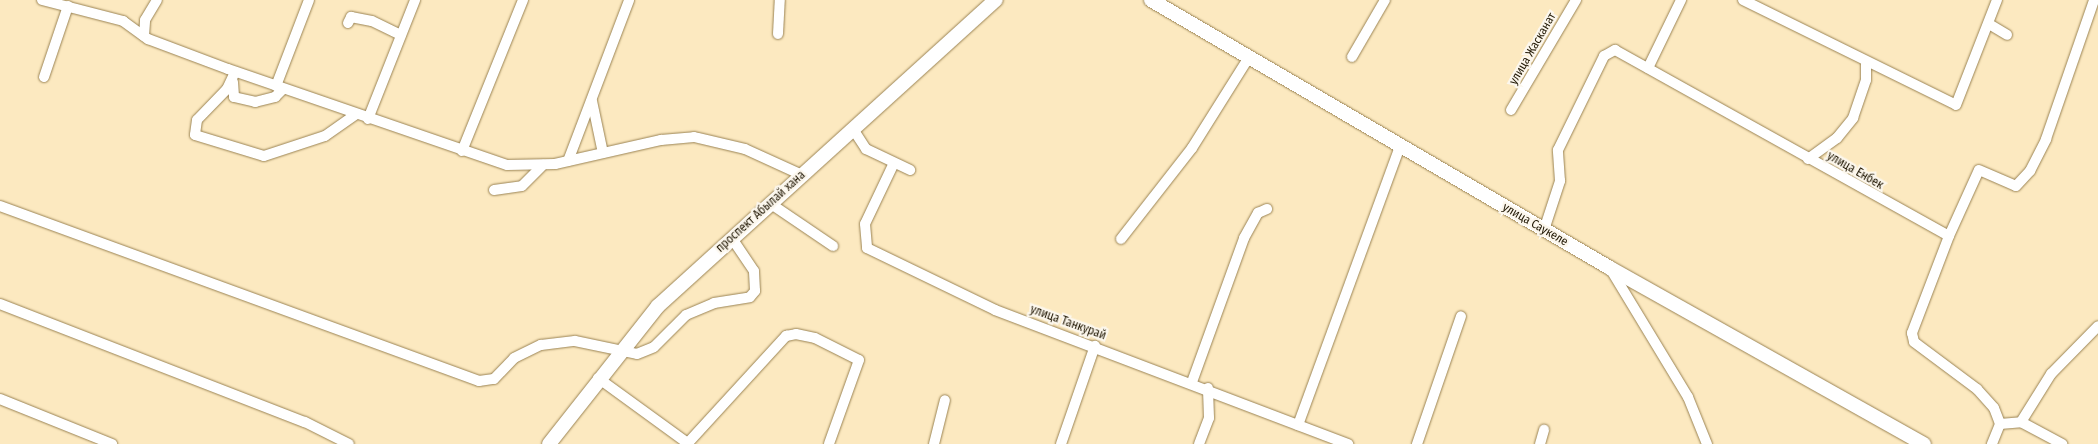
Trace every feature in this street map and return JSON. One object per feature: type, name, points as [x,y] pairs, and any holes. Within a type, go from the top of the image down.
[{"type":"street","points":[[42,0],[123,21],[144,20]]},
{"type":"street","points":[[144,36],[144,20],[157,0]]},
{"type":"street","points":[[234,77],[234,96],[255,102],[274,97],[279,88],[309,0]]},
{"type":"street","points":[[368,119],[416,0]]},
{"type":"street","points":[[462,151],[523,0]]},
{"type":"street","points":[[568,161],[629,0]]},
{"type":"street","points":[[778,34],[780,0]]},
{"type":"street","name":"проспект Абылай хана","points":[[549,444],[618,351],[658,306],[996,0]]},
{"type":"street","name":"улица Саукеле","points":[[1151,0],[1610,268],[1924,444]]},
{"type":"street","points":[[1352,57],[1385,0]]},
{"type":"street","name":"улица Жасканат","points":[[1511,110],[1576,0]]},
{"type":"street","points":[[1648,68],[1681,0]]},
{"type":"street","points":[[1743,0],[1956,106],[1997,0]]},
{"type":"street","points":[[2000,424],[1977,389],[1914,342],[1912,333],[1949,236],[1979,170],[2016,186],[2030,170],[2046,139],[2094,0]]},
{"type":"street","points":[[44,77],[68,6]]},
{"type":"street","points":[[348,23],[351,17],[372,21],[401,34]]},
{"type":"street","points":[[123,21],[144,36],[234,77],[279,88],[507,165],[543,165],[694,137],[745,150],[802,176]]},
{"type":"street","points":[[1989,24],[2007,35]]},
{"type":"street","name":"улица Енбек","points":[[1544,230],[1560,181],[1558,150],[1604,56],[1614,50],[1949,236]]},
{"type":"street","points":[[1121,239],[1192,148],[1249,58]]},
{"type":"street","points":[[1808,158],[1837,138],[1853,118],[1866,80],[1866,62]]},
{"type":"street","points":[[234,77],[198,120],[195,136],[264,156],[318,140],[356,114]]},
{"type":"street","points":[[592,97],[592,120],[603,153]]},
{"type":"street","points":[[853,129],[866,149],[893,165],[910,170]]},
{"type":"street","points":[[1298,425],[1400,146]]},
{"type":"street","points":[[494,190],[522,186],[543,165]]},
{"type":"street","name":"улица Танкурай","points":[[893,165],[865,224],[867,248],[995,310],[1208,388],[1348,444]]},
{"type":"street","points":[[771,204],[833,246]]},
{"type":"street","points":[[0,206],[480,381],[494,379],[514,358],[541,345],[575,341],[637,354],[654,348],[686,316],[714,303],[750,297],[755,291],[754,271],[732,238]]},
{"type":"street","points":[[1192,382],[1244,238],[1258,213],[1267,209]]},
{"type":"street","points":[[1610,268],[1680,382],[1707,444]]},
{"type":"street","points":[[0,304],[306,422],[349,444]]},
{"type":"street","points":[[1417,444],[1461,316]]},
{"type":"street","points":[[2020,422],[2069,352],[2098,326]]},
{"type":"street","points":[[598,378],[688,444],[786,336],[796,334],[815,338],[859,360],[829,444]]},
{"type":"street","points":[[1061,444],[1095,346]]},
{"type":"street","points":[[1198,444],[1209,418],[1208,388]]},
{"type":"street","points":[[0,399],[112,444]]},
{"type":"street","points":[[934,444],[945,400]]},
{"type":"street","points":[[2000,424],[2020,422],[2062,444]]},
{"type":"street","points":[[1992,444],[2000,424]]},
{"type":"street","points":[[1540,444],[1544,430]]}]
